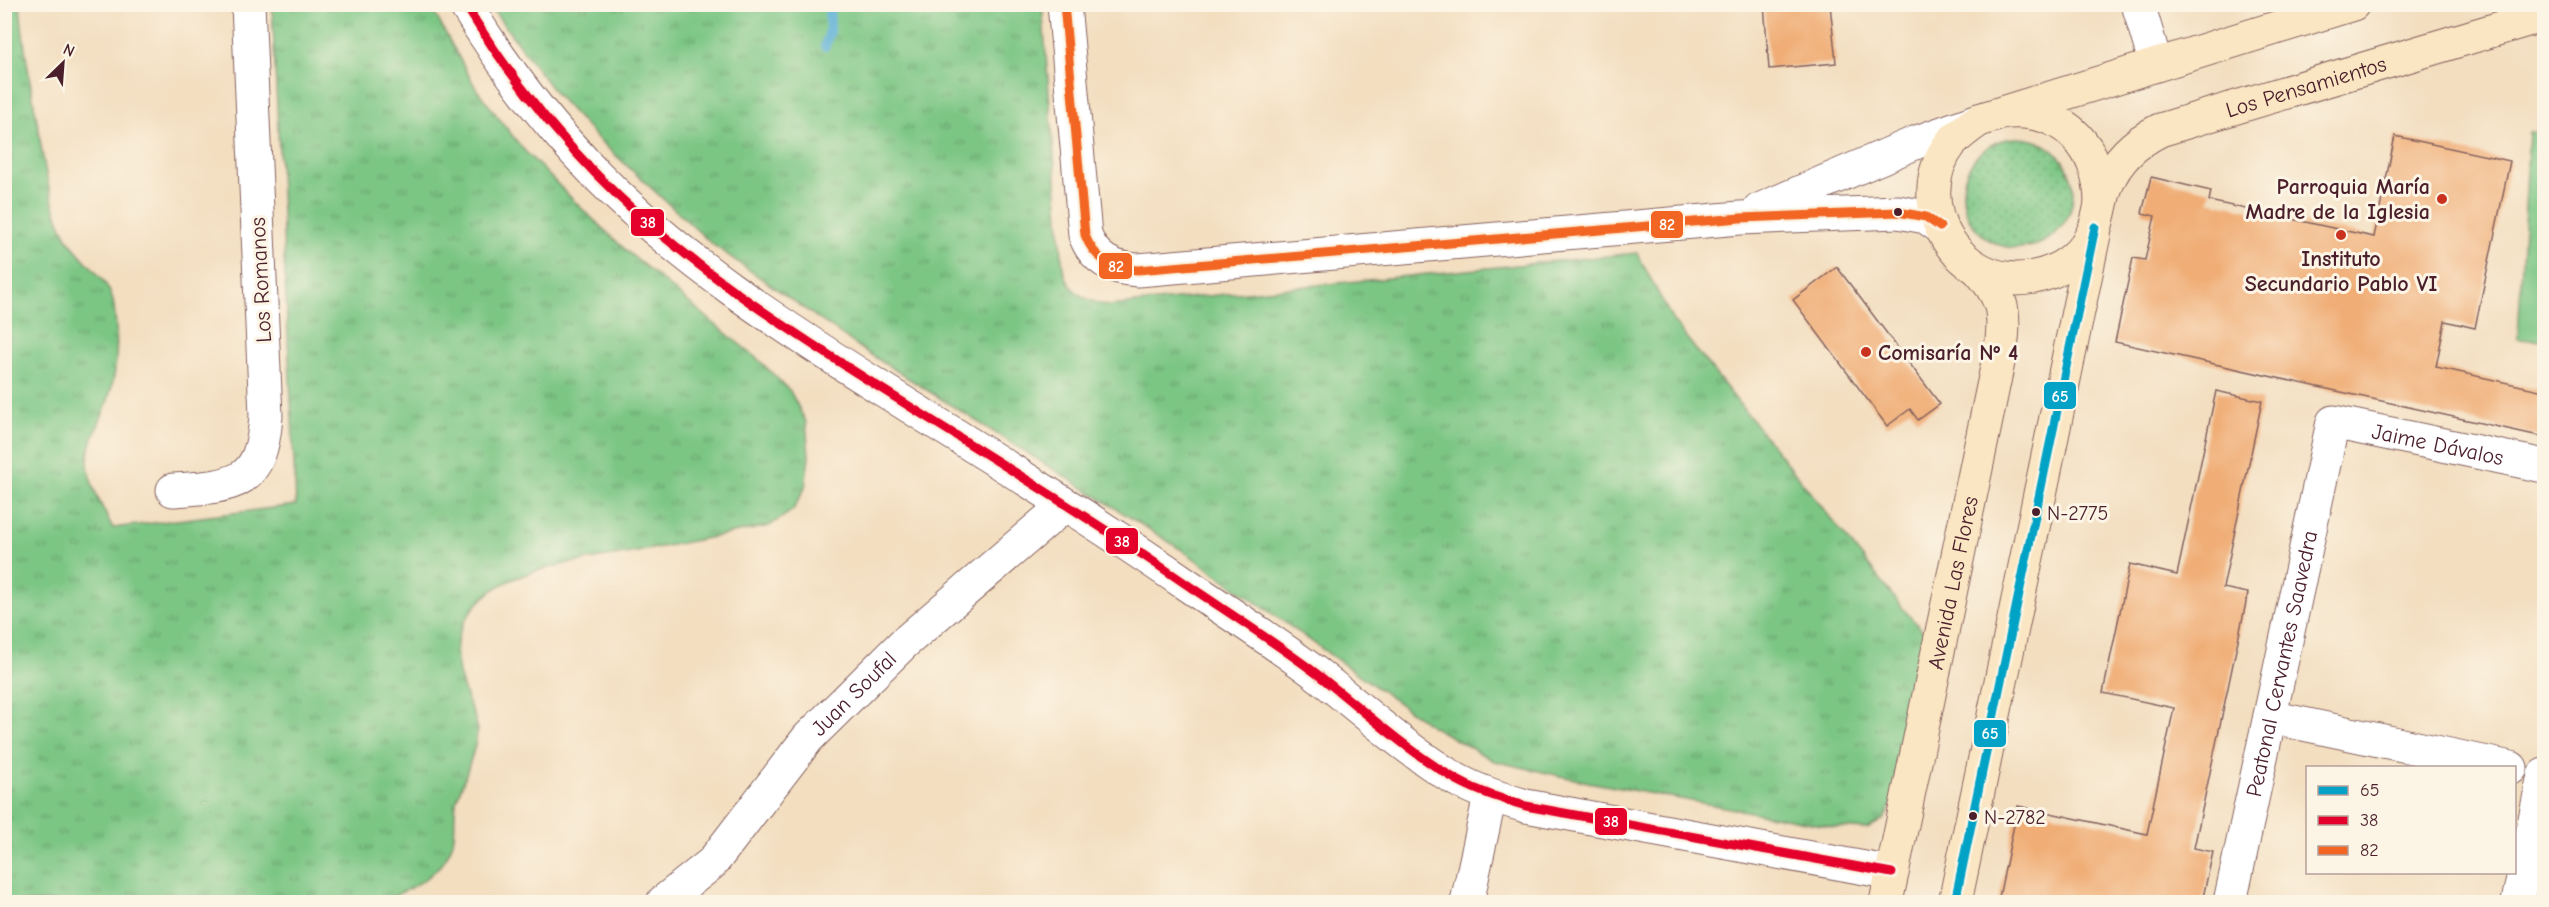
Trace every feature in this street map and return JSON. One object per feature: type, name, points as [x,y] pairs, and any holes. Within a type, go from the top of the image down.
[{"type":"main road","name":"Los Pensamientos","points":[[2353,4],[1991,116],[1951,143],[1935,175],[1934,209],[1952,248],[1961,258],[1978,269],[1998,277],[2015,279],[2049,273],[2067,264],[2080,252],[2098,214],[2108,182],[2125,156],[2135,145],[2160,130],[2544,15]]},
{"type":"main road","name":"Los Pensamientos","points":[[1991,116],[2038,114],[2066,127],[2078,138],[2094,161],[2099,175],[2098,214]]},
{"type":"main road","points":[[1955,903],[2098,214]]},
{"type":"main road","name":"Avenida Las Flores","points":[[1889,888],[2001,348],[2005,319],[2002,306],[1997,292],[1978,269]]},
{"type":"street","name":"Los Romanos","points":[[173,490],[219,487],[237,481],[250,471],[260,457],[264,440],[266,404],[248,4]]},
{"type":"street","points":[[465,4],[502,61],[544,116],[596,174],[639,216],[684,253],[800,337],[1150,559],[1313,672],[1458,781],[1490,796],[1889,888]]},
{"type":"street","name":"Los Pensamientos","points":[[1064,4],[1083,227],[1088,244],[1102,260],[1119,268],[1138,270],[1740,218],[1898,212],[1926,218],[1940,226]]},
{"type":"street","points":[[2138,4],[2156,65]]},
{"type":"street","name":"Los Pensamientos","points":[[1740,218],[1917,142],[1991,116]]},
{"type":"street","name":"Jaime Dávalos","points":[[2333,422],[2544,466]]},
{"type":"street","name":"Peatonal Cervantes Saavedra","points":[[2230,903],[2333,422]]},
{"type":"street","name":"Juan Soufal","points":[[663,903],[712,863],[808,738],[903,644],[1065,505]]},
{"type":"street","points":[[2270,717],[2503,766]]},
{"type":"street","points":[[2516,769],[2544,775],[2518,903]]},
{"type":"street","points":[[1467,903],[1490,796]]},
{"type":"green space","points":[[5,4],[20,5],[42,150],[48,182],[61,226],[74,247],[107,287],[114,306],[116,341],[114,377],[88,458],[89,473],[94,489],[113,528],[296,505],[272,5],[430,5],[477,90],[522,148],[629,253],[761,362],[790,391],[806,422],[809,456],[805,488],[793,510],[769,526],[554,566],[515,578],[498,587],[473,609],[460,632],[456,655],[461,681],[476,722],[477,733],[456,801],[453,841],[449,853],[434,872],[413,887],[390,898],[379,902],[5,902]]},
{"type":"green space","points":[[489,5],[1042,5],[1063,269],[1074,290],[1085,298],[1108,306],[1637,253],[1673,321],[1905,611],[1926,634],[1898,793],[1884,819],[1867,829],[1833,827],[1588,782],[1494,761],[1430,725],[1182,550],[868,353],[712,244],[599,140],[556,94]]},
{"type":"green space","points":[[2529,132],[2544,133],[2544,341],[2518,339]]},
{"type":"green space","points":[[2018,138],[2039,142],[2057,154],[2069,172],[2073,193],[2069,214],[2057,232],[2039,244],[2018,248],[1997,244],[1979,232],[1967,214],[1963,193],[1967,172],[1979,154],[1997,142]]},
{"type":"building","points":[[1764,4],[1830,4],[1836,63],[1769,69]]},
{"type":"building","name":"Instituto Secundario Pablo VI","points":[[2395,136],[2510,161],[2475,328],[2445,321],[2436,367],[2544,391],[2544,437],[2115,342],[2133,258],[2145,260],[2155,216],[2142,213],[2151,177],[2211,191],[2209,201],[2374,237]]},
{"type":"building","name":"Comisaría Nº 4","points":[[1837,267],[1940,404],[1918,420],[1910,409],[1887,426],[1793,300]]},
{"type":"building","points":[[2216,391],[2262,401],[2223,588],[2248,593],[2194,848],[2213,852],[2202,902],[1998,902],[2018,806],[2147,834],[2174,708],[2103,693],[2130,564],[2177,575]]},
{"type":"waterway","points":[[825,46],[830,31],[829,4]]},
{"type":"transit line","name":"38","points":[[465,4],[526,93],[578,156],[629,206],[697,263],[807,341],[1075,510],[1254,629],[1317,674],[1403,743],[1457,780],[1482,792],[1526,806],[1892,873]]},
{"type":"transit line","name":"82","points":[[1064,4],[1085,235],[1093,250],[1112,265],[1138,270],[1740,218],[1898,212],[1926,217],[1940,227]]},
{"type":"transit line","name":"65","points":[[1955,902],[2095,227]]},
{"type":"place","name":"Parroquia María Madre de la Iglesia","points":[[2442,199]]},
{"type":"place","name":"Instituto Secundario Pablo VI","points":[[2341,235]]},
{"type":"place","name":"Comisaría Nº 4","points":[[1866,352]]},
{"type":"place","name":"N-2775","points":[[2036,512]]},
{"type":"place","name":"N-2782","points":[[1973,816]]}]
